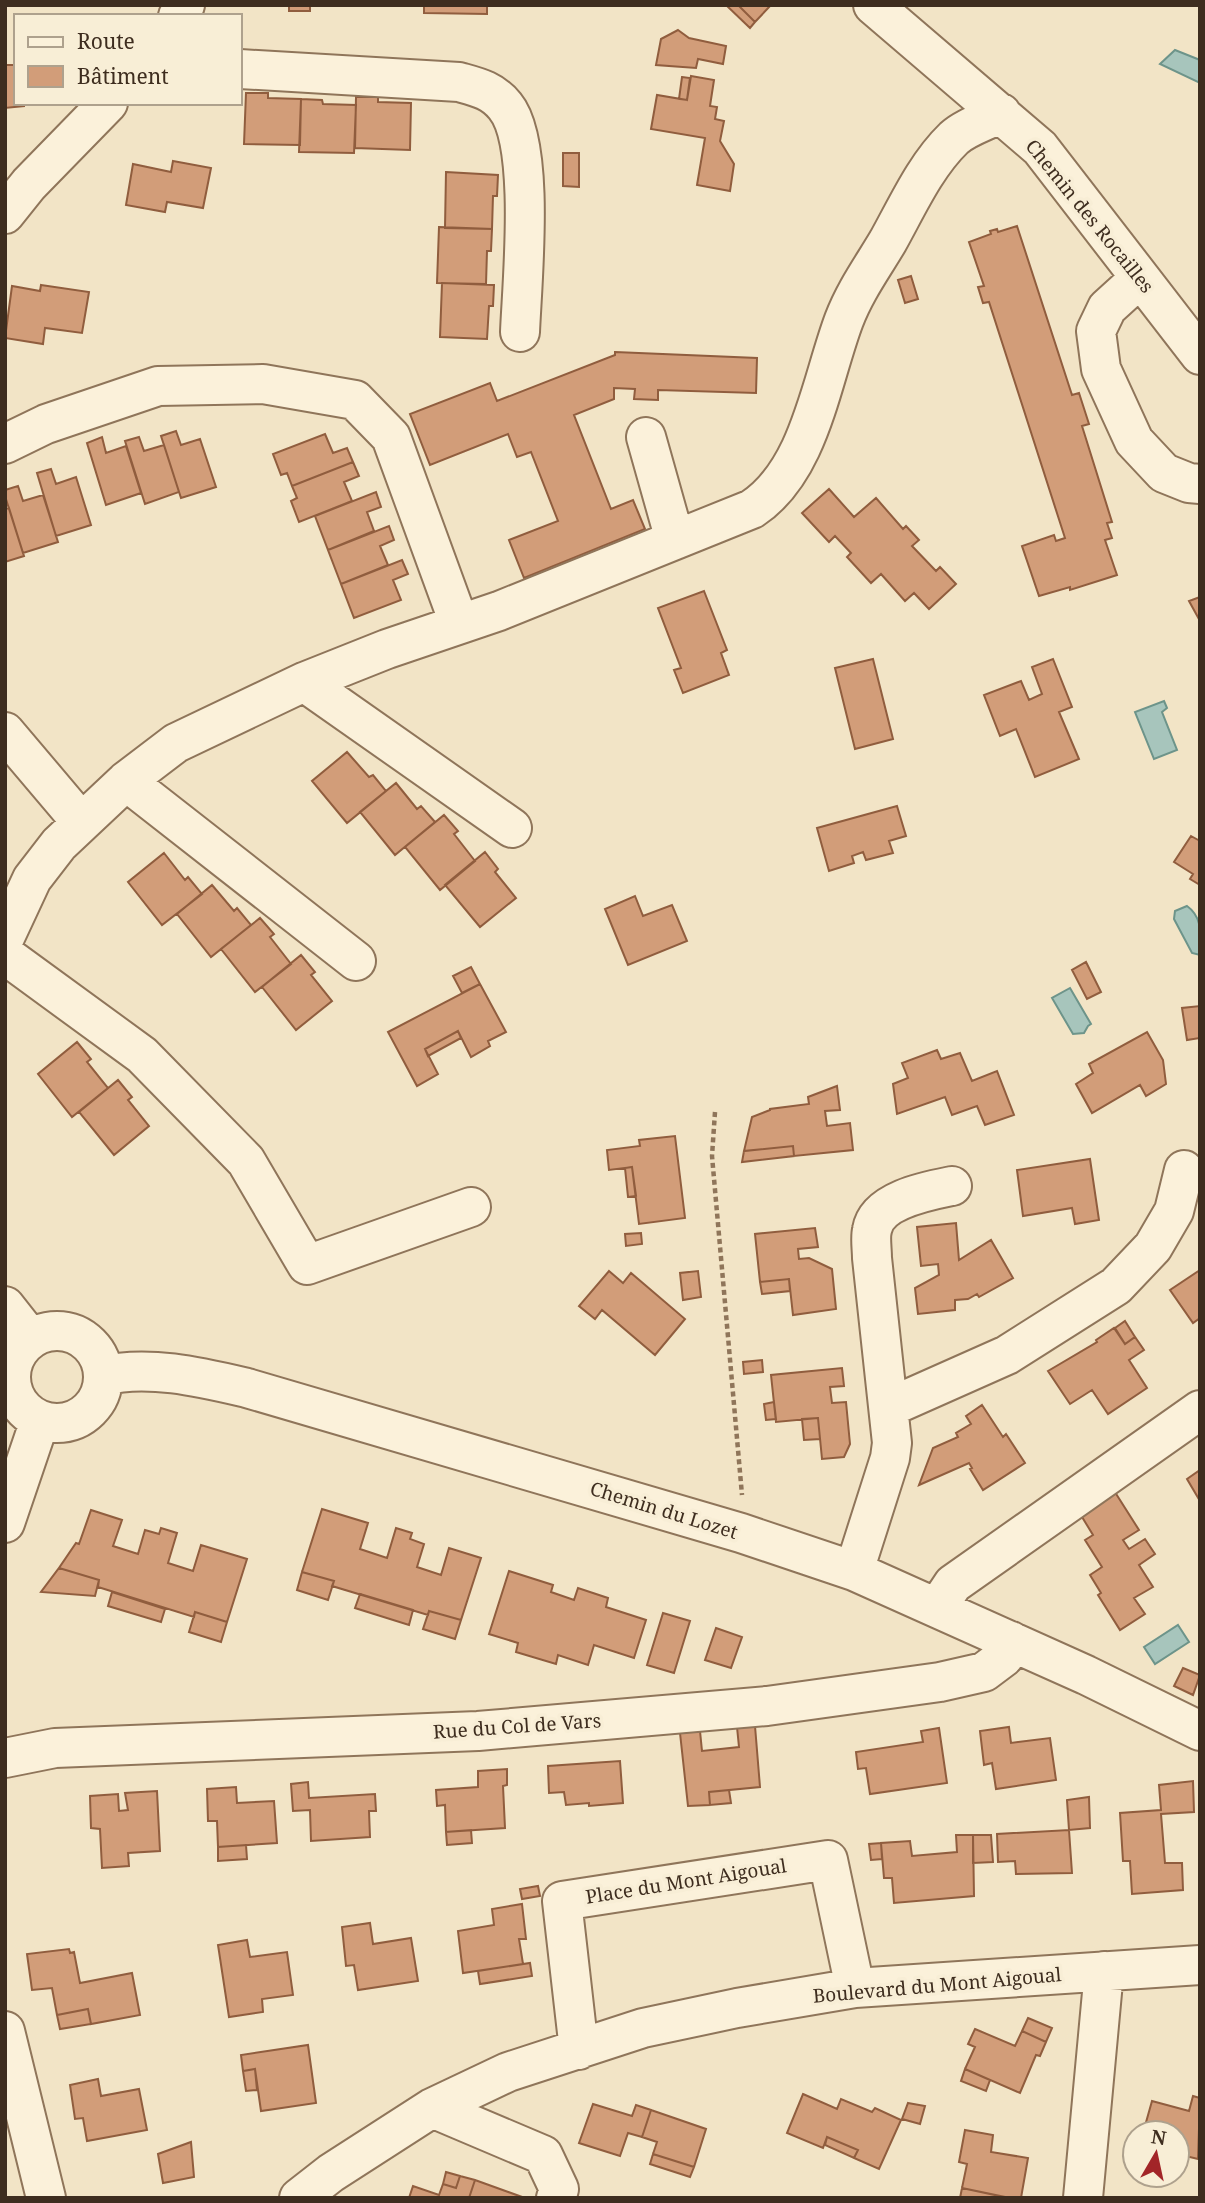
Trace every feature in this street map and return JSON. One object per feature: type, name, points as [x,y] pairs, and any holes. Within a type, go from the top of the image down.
[{"type":"street","name":"Chemin des Rocailles","points":[[873,5],[1040,148],[1200,355]]},
{"type":"street","points":[[242,69],[458,82],[491,92],[506,107],[516,124],[522,168],[526,202],[520,332]]},
{"type":"street","points":[[5,214],[29,184],[106,105]]},
{"type":"street","points":[[5,937],[32,879],[59,844],[126,781],[176,743],[304,682],[387,649],[499,611],[752,509],[763,502],[789,471],[815,413],[844,320],[862,281],[930,167],[956,137],[1001,113]]},
{"type":"street","points":[[1140,278],[1107,308],[1096,331],[1101,369],[1135,441],[1164,473],[1189,483],[1200,484]]},
{"type":"street","points":[[5,444],[46,424],[158,386],[263,384],[355,400],[391,437],[459,623]]},
{"type":"street","points":[[646,437],[675,540]]},
{"type":"street","points":[[304,682],[512,828]]},
{"type":"street","points":[[5,732],[71,810],[83,819]]},
{"type":"street","points":[[126,781],[356,961]]},
{"type":"street","points":[[5,955],[142,1055],[246,1161],[307,1265],[471,1207]]},
{"type":"street","points":[[890,1407],[1007,1355],[1116,1286],[1153,1247],[1174,1211],[1184,1170]]},
{"type":"street","points":[[854,1571],[891,1451],[890,1407],[872,1258],[872,1227],[884,1209],[919,1192],[952,1186]]},
{"type":"street","points":[[5,1306],[31,1339]]},
{"type":"street","points":[[46,1332],[78,1336],[91,1346],[99,1360],[103,1376],[100,1394],[90,1409],[75,1419],[58,1423],[40,1420],[26,1412],[15,1399],[10,1382],[12,1366],[19,1351],[31,1339],[46,1332]]},
{"type":"street","name":"Chemin du Lozet","points":[[103,1376],[116,1372],[162,1373],[202,1377],[247,1388],[741,1533],[854,1571],[1011,1641],[1200,1731]]},
{"type":"street","points":[[937,1608],[953,1584],[1200,1410]]},
{"type":"street","points":[[5,1524],[40,1420]]},
{"type":"street","name":"Rue du Col de Vars","points":[[5,1758],[55,1748],[478,1731],[767,1706],[940,1682],[984,1672],[1004,1657],[1011,1641]]},
{"type":"street","name":"Place du Mont Aigoual","points":[[579,2050],[562,1900],[828,1860],[855,1988]]},
{"type":"street","name":"Boulevard du Mont Aigoual","points":[[299,2198],[331,2173],[432,2108],[508,2072],[657,2025],[855,1988],[1200,1965]]},
{"type":"street","points":[[1083,2198],[1104,1971]]},
{"type":"street","points":[[5,2031],[46,2198]]},
{"type":"street","points":[[432,2108],[543,2155],[559,2189],[556,2198]]},
{"type":"path","points":[[715,1112],[712,1156],[744,1512],[741,1533]]},
{"type":"water","points":[[1175,50],[1200,60],[1200,83],[1160,64]]},
{"type":"water","points":[[1164,701],[1167,708],[1162,712],[1177,750],[1154,759],[1135,712]]},
{"type":"water","points":[[1187,906],[1199,922],[1200,955],[1192,953],[1174,919],[1175,911]]},
{"type":"water","points":[[1070,988],[1091,1024],[1084,1033],[1073,1034],[1052,998]]},
{"type":"water","points":[[1178,1625],[1189,1642],[1155,1664],[1144,1647]]},
{"type":"building","points":[[289,5],[310,5],[310,11],[289,11]]},
{"type":"building","points":[[424,5],[487,5],[487,14],[424,13]]},
{"type":"building","points":[[726,5],[738,5],[755,22],[750,28]]},
{"type":"building","points":[[738,5],[771,5],[755,22]]},
{"type":"building","points":[[678,30],[689,38],[726,46],[723,64],[698,59],[696,68],[656,65],[661,39]]},
{"type":"building","points":[[5,65],[14,65],[14,105],[24,106],[5,108]]},
{"type":"building","points":[[691,76],[714,80],[710,106],[717,107],[715,119],[724,121],[720,141],[734,164],[730,191],[697,185],[705,138],[651,129],[657,95],[687,100]]},
{"type":"building","points":[[682,77],[690,78],[687,100],[679,99]]},
{"type":"building","points":[[246,93],[268,93],[268,98],[301,99],[300,145],[244,144]]},
{"type":"building","points":[[356,97],[378,97],[378,102],[411,103],[410,150],[355,148]]},
{"type":"building","points":[[301,99],[322,100],[323,104],[356,105],[354,153],[299,152]]},
{"type":"building","points":[[563,153],[579,153],[579,187],[563,186]]},
{"type":"building","points":[[173,161],[211,168],[203,208],[167,202],[165,212],[126,205],[133,164],[171,172]]},
{"type":"building","points":[[446,172],[498,175],[497,196],[493,196],[492,229],[445,228]]},
{"type":"building","points":[[1017,226],[1072,395],[1079,393],[1089,424],[1082,426],[1112,522],[1107,523],[1112,538],[1105,540],[1117,575],[1070,590],[1070,587],[1039,596],[1022,546],[1054,535],[1056,541],[1065,538],[989,302],[983,303],[978,287],[984,286],[969,242],[991,234],[990,231],[997,229],[998,232]]},
{"type":"building","points":[[439,227],[492,229],[491,251],[487,251],[486,284],[437,283]]},
{"type":"building","points":[[911,276],[918,299],[905,303],[898,280]]},
{"type":"building","points":[[442,283],[494,285],[493,306],[489,306],[487,339],[440,337]]},
{"type":"building","points":[[41,285],[89,292],[82,333],[45,328],[43,344],[5,338],[12,286],[40,291]]},
{"type":"building","points":[[615,352],[757,358],[756,393],[658,390],[658,400],[634,399],[635,389],[614,388],[614,399],[574,415],[611,509],[633,500],[645,529],[524,578],[509,540],[558,521],[531,452],[517,457],[508,434],[430,465],[410,414],[490,383],[497,401],[615,355]]},
{"type":"building","points":[[176,431],[181,445],[200,439],[216,487],[181,498],[161,436]]},
{"type":"building","points":[[325,434],[333,453],[347,448],[353,462],[292,486],[287,473],[281,475],[273,454]]},
{"type":"building","points":[[102,437],[106,453],[126,446],[141,493],[106,505],[87,443]]},
{"type":"building","points":[[139,437],[144,451],[164,445],[179,492],[145,504],[125,441]]},
{"type":"building","points":[[353,462],[359,476],[344,482],[352,501],[299,522],[291,501],[297,498],[292,486]]},
{"type":"building","points":[[51,469],[56,484],[76,477],[91,525],[56,536],[37,473]]},
{"type":"building","points":[[18,486],[23,501],[43,495],[58,542],[23,553],[5,496],[5,490]]},
{"type":"building","points":[[829,489],[854,517],[876,498],[903,529],[906,526],[919,540],[912,546],[936,571],[940,567],[956,584],[929,609],[914,593],[905,601],[881,574],[871,583],[847,557],[851,553],[835,536],[829,542],[802,513]]},
{"type":"building","points":[[376,492],[381,507],[367,512],[374,531],[328,550],[315,516]]},
{"type":"building","points":[[9,508],[24,556],[5,562],[5,509]]},
{"type":"building","points":[[389,526],[394,540],[380,546],[388,565],[341,584],[328,550]]},
{"type":"building","points":[[402,560],[408,574],[393,580],[401,600],[354,618],[341,584]]},
{"type":"building","points":[[704,591],[727,650],[721,653],[729,675],[683,693],[674,670],[681,668],[658,608]]},
{"type":"building","points":[[1200,597],[1200,621],[1189,601]]},
{"type":"building","points":[[873,659],[893,739],[855,749],[835,668]]},
{"type":"building","points":[[1053,659],[1072,707],[1059,712],[1079,759],[1035,777],[1016,729],[1000,736],[984,695],[1021,681],[1029,700],[1042,694],[1032,667]]},
{"type":"building","points":[[347,752],[369,777],[373,775],[386,791],[347,823],[312,781]]},
{"type":"building","points":[[396,783],[417,809],[421,806],[435,822],[395,855],[360,812]]},
{"type":"building","points":[[897,806],[906,836],[889,841],[893,853],[866,860],[863,852],[852,856],[854,863],[829,871],[817,828]]},
{"type":"building","points":[[444,815],[458,831],[454,834],[475,861],[440,890],[405,847]]},
{"type":"building","points":[[1191,836],[1200,841],[1200,885],[1190,879],[1193,874],[1174,862]]},
{"type":"building","points":[[485,852],[498,869],[495,872],[516,898],[480,927],[445,885]]},
{"type":"building","points":[[164,853],[185,880],[188,877],[202,894],[162,925],[128,882]]},
{"type":"building","points":[[212,885],[234,911],[237,908],[251,925],[211,957],[177,914]]},
{"type":"building","points":[[635,896],[643,916],[672,905],[687,941],[628,965],[605,909]]},
{"type":"building","points":[[260,918],[274,934],[270,937],[291,964],[255,992],[221,949]]},
{"type":"building","points":[[301,955],[315,972],[311,975],[332,1001],[296,1030],[262,987]]},
{"type":"building","points":[[1086,962],[1101,992],[1087,999],[1072,970]]},
{"type":"building","points":[[471,967],[480,984],[462,993],[453,976]]},
{"type":"building","points":[[480,984],[506,1032],[488,1041],[490,1046],[471,1057],[458,1031],[425,1049],[438,1074],[417,1086],[388,1032]]},
{"type":"building","points":[[1200,1006],[1200,1038],[1187,1040],[1182,1008]]},
{"type":"building","points":[[458,1031],[461,1038],[428,1056],[425,1049]]},
{"type":"building","points":[[1147,1032],[1163,1060],[1166,1084],[1146,1096],[1140,1085],[1092,1113],[1076,1084],[1093,1073],[1089,1064]]},
{"type":"building","points":[[77,1042],[91,1059],[87,1062],[108,1088],[72,1117],[38,1074]]},
{"type":"building","points":[[937,1050],[941,1059],[960,1053],[972,1081],[997,1071],[1014,1115],[985,1125],[977,1106],[952,1115],[945,1097],[897,1114],[893,1084],[908,1078],[902,1063]]},
{"type":"building","points":[[118,1080],[132,1097],[128,1100],[149,1126],[114,1155],[79,1112]]},
{"type":"building","points":[[837,1086],[840,1110],[825,1111],[827,1126],[850,1123],[853,1150],[794,1156],[793,1146],[744,1151],[752,1117],[770,1109],[809,1104],[808,1097]]},
{"type":"building","points":[[675,1136],[685,1218],[639,1224],[632,1167],[609,1170],[607,1150],[640,1146],[639,1140]]},
{"type":"building","points":[[793,1146],[794,1156],[742,1162],[744,1151]]},
{"type":"building","points":[[1090,1159],[1099,1220],[1075,1224],[1072,1208],[1023,1216],[1017,1170]]},
{"type":"building","points":[[632,1167],[636,1196],[628,1197],[625,1168]]},
{"type":"building","points":[[956,1223],[959,1260],[991,1240],[1013,1278],[979,1297],[977,1294],[968,1299],[955,1300],[955,1310],[918,1314],[915,1288],[939,1275],[938,1264],[921,1266],[917,1227]]},
{"type":"building","points":[[815,1228],[818,1247],[798,1249],[799,1259],[809,1258],[832,1269],[836,1309],[793,1315],[789,1279],[760,1282],[755,1234]]},
{"type":"building","points":[[641,1233],[642,1244],[626,1246],[625,1234]]},
{"type":"building","points":[[1200,1270],[1200,1318],[1193,1323],[1170,1290]]},
{"type":"building","points":[[609,1271],[623,1283],[631,1273],[685,1319],[655,1355],[602,1310],[595,1319],[579,1306]]},
{"type":"building","points":[[698,1271],[701,1297],[683,1300],[680,1273]]},
{"type":"building","points":[[789,1279],[790,1291],[762,1294],[760,1282]]},
{"type":"building","points":[[1125,1321],[1135,1337],[1125,1344],[1115,1328]]},
{"type":"building","points":[[1114,1328],[1125,1344],[1135,1337],[1144,1350],[1129,1360],[1147,1388],[1108,1414],[1092,1390],[1070,1404],[1048,1371],[1097,1342],[1096,1340]]},
{"type":"building","points":[[762,1360],[763,1372],[744,1374],[743,1362]]},
{"type":"building","points":[[842,1368],[844,1386],[830,1387],[832,1403],[846,1402],[850,1444],[844,1457],[822,1459],[818,1418],[776,1422],[771,1375]]},
{"type":"building","points":[[774,1402],[776,1419],[766,1420],[764,1404]]},
{"type":"building","points":[[982,1405],[1003,1437],[1006,1434],[1025,1463],[983,1490],[969,1463],[919,1485],[933,1448],[958,1437],[956,1433],[971,1424],[966,1416]]},
{"type":"building","points":[[818,1418],[820,1439],[804,1440],[802,1419]]},
{"type":"building","points":[[1200,1470],[1200,1501],[1187,1479]]},
{"type":"building","points":[[1113,1489],[1139,1530],[1123,1540],[1129,1549],[1145,1539],[1155,1554],[1139,1565],[1153,1587],[1134,1598],[1145,1614],[1120,1630],[1098,1595],[1101,1593],[1090,1575],[1102,1567],[1085,1540],[1093,1535],[1079,1512]]},
{"type":"building","points":[[322,1509],[368,1523],[360,1549],[387,1558],[396,1528],[412,1533],[410,1539],[424,1544],[417,1567],[441,1575],[449,1548],[481,1558],[461,1620],[429,1611],[428,1615],[332,1586],[334,1581],[302,1572]]},
{"type":"building","points":[[91,1510],[122,1520],[113,1546],[138,1554],[145,1530],[159,1534],[161,1528],[177,1533],[168,1563],[193,1571],[201,1545],[247,1559],[227,1622],[195,1612],[194,1617],[98,1587],[99,1580],[59,1568],[76,1543],[79,1544]]},
{"type":"building","points":[[59,1568],[99,1580],[95,1596],[41,1592]]},
{"type":"building","points":[[509,1571],[553,1585],[551,1592],[574,1600],[578,1588],[608,1598],[606,1607],[646,1620],[634,1658],[594,1645],[588,1665],[558,1655],[556,1664],[516,1652],[518,1643],[489,1634]]},
{"type":"building","points":[[302,1572],[334,1581],[328,1600],[297,1590]]},
{"type":"building","points":[[112,1592],[165,1609],[161,1622],[108,1606]]},
{"type":"building","points":[[360,1594],[413,1610],[409,1625],[355,1608]]},
{"type":"building","points":[[429,1611],[461,1620],[455,1639],[423,1629]]},
{"type":"building","points":[[195,1612],[227,1622],[221,1642],[189,1632]]},
{"type":"building","points":[[663,1613],[690,1621],[674,1673],[647,1665]]},
{"type":"building","points":[[716,1628],[742,1637],[731,1668],[705,1660]]},
{"type":"building","points":[[1183,1668],[1200,1675],[1193,1695],[1174,1686]]},
{"type":"building","points":[[755,1726],[760,1787],[709,1792],[710,1805],[688,1806],[680,1733],[700,1731],[702,1751],[739,1747],[737,1727]]},
{"type":"building","points":[[1009,1727],[1011,1743],[1050,1738],[1056,1780],[996,1789],[992,1763],[984,1765],[980,1731]]},
{"type":"building","points":[[939,1728],[947,1783],[870,1794],[866,1768],[858,1769],[856,1752],[923,1742],[921,1731]]},
{"type":"building","points":[[620,1761],[623,1803],[566,1805],[564,1792],[549,1793],[548,1766]]},
{"type":"building","points":[[507,1769],[507,1785],[503,1786],[505,1828],[446,1832],[445,1805],[437,1806],[436,1790],[478,1787],[478,1771]]},
{"type":"building","points":[[1193,1781],[1194,1812],[1161,1814],[1165,1863],[1182,1863],[1183,1890],[1132,1894],[1130,1861],[1123,1861],[1120,1813],[1161,1810],[1159,1785]]},
{"type":"building","points":[[308,1782],[309,1798],[375,1794],[376,1811],[369,1811],[370,1837],[311,1841],[310,1810],[293,1811],[291,1784]]},
{"type":"building","points":[[236,1787],[237,1803],[274,1801],[277,1843],[218,1847],[217,1821],[208,1821],[207,1789]]},
{"type":"building","points":[[729,1790],[731,1803],[710,1805],[709,1792]]},
{"type":"building","points":[[157,1791],[160,1851],[128,1853],[129,1866],[102,1868],[100,1829],[91,1828],[90,1796],[118,1794],[119,1811],[128,1810],[125,1793]]},
{"type":"building","points":[[1089,1797],[1090,1828],[1069,1830],[1067,1800]]},
{"type":"building","points":[[471,1830],[472,1843],[447,1845],[446,1832]]},
{"type":"building","points":[[1069,1830],[1072,1873],[1016,1874],[1015,1861],[998,1862],[997,1834]]},
{"type":"building","points":[[956,1835],[973,1835],[974,1896],[894,1903],[892,1878],[884,1878],[881,1843],[910,1841],[912,1856],[957,1852]]},
{"type":"building","points":[[973,1835],[991,1835],[993,1862],[973,1863]]},
{"type":"building","points":[[881,1843],[882,1859],[871,1860],[869,1844]]},
{"type":"building","points":[[246,1845],[247,1859],[218,1861],[218,1847]]},
{"type":"building","points":[[538,1886],[540,1896],[522,1899],[520,1889]]},
{"type":"building","points":[[522,1904],[526,1939],[519,1939],[523,1964],[463,1973],[458,1931],[494,1925],[492,1909]]},
{"type":"building","points":[[370,1923],[373,1944],[411,1938],[418,1981],[358,1990],[354,1965],[346,1966],[342,1927]]},
{"type":"building","points":[[247,1940],[250,1957],[287,1952],[293,1995],[262,1999],[263,2012],[229,2017],[218,1945]]},
{"type":"building","points":[[69,1949],[70,1953],[74,1952],[80,1983],[132,1973],[140,2015],[91,2024],[88,2009],[57,2015],[52,1988],[32,1990],[27,1954]]},
{"type":"building","points":[[530,1963],[532,1976],[480,1984],[478,1971]]},
{"type":"building","points":[[88,2009],[91,2024],[60,2029],[57,2015]]},
{"type":"building","points":[[1028,2018],[1052,2028],[1046,2042],[1022,2031]]},
{"type":"building","points":[[975,2029],[1015,2046],[1022,2031],[1046,2042],[1040,2056],[1036,2055],[1020,2093],[965,2069],[975,2047],[968,2044]]},
{"type":"building","points":[[308,2045],[316,2103],[261,2111],[255,2069],[243,2071],[241,2055]]},
{"type":"building","points":[[255,2069],[257,2090],[246,2091],[243,2071]]},
{"type":"building","points":[[965,2069],[990,2080],[986,2091],[961,2081]]},
{"type":"building","points":[[98,2079],[101,2096],[139,2089],[147,2130],[87,2141],[83,2118],[75,2119],[70,2085]]},
{"type":"building","points":[[803,2094],[837,2109],[841,2099],[872,2112],[875,2108],[901,2120],[879,2169],[854,2158],[858,2150],[827,2137],[823,2148],[787,2133]]},
{"type":"building","points":[[1193,2096],[1200,2098],[1198,2159],[1191,2157],[1191,2119],[1147,2119],[1152,2101],[1189,2111]]},
{"type":"building","points":[[908,2103],[925,2106],[920,2124],[902,2119]]},
{"type":"building","points":[[593,2104],[632,2116],[636,2105],[651,2110],[642,2137],[628,2133],[620,2156],[579,2143]]},
{"type":"building","points":[[651,2110],[706,2129],[694,2167],[653,2154],[657,2142],[642,2137]]},
{"type":"building","points":[[965,2130],[993,2135],[991,2152],[1028,2158],[1021,2198],[962,2188],[967,2164],[959,2162]]},
{"type":"building","points":[[827,2137],[858,2150],[854,2158],[825,2145]]},
{"type":"building","points":[[191,2142],[194,2177],[163,2183],[158,2154]]},
{"type":"building","points":[[653,2154],[694,2167],[690,2177],[650,2164]]},
{"type":"building","points":[[446,2172],[460,2176],[456,2188],[443,2184]]},
{"type":"building","points":[[460,2176],[475,2180],[469,2198],[409,2198],[413,2186],[439,2195],[443,2184],[456,2188]]},
{"type":"building","points":[[475,2180],[525,2198],[469,2198]]},
{"type":"building","points":[[962,2188],[1004,2197],[1004,2198],[960,2198]]}]
